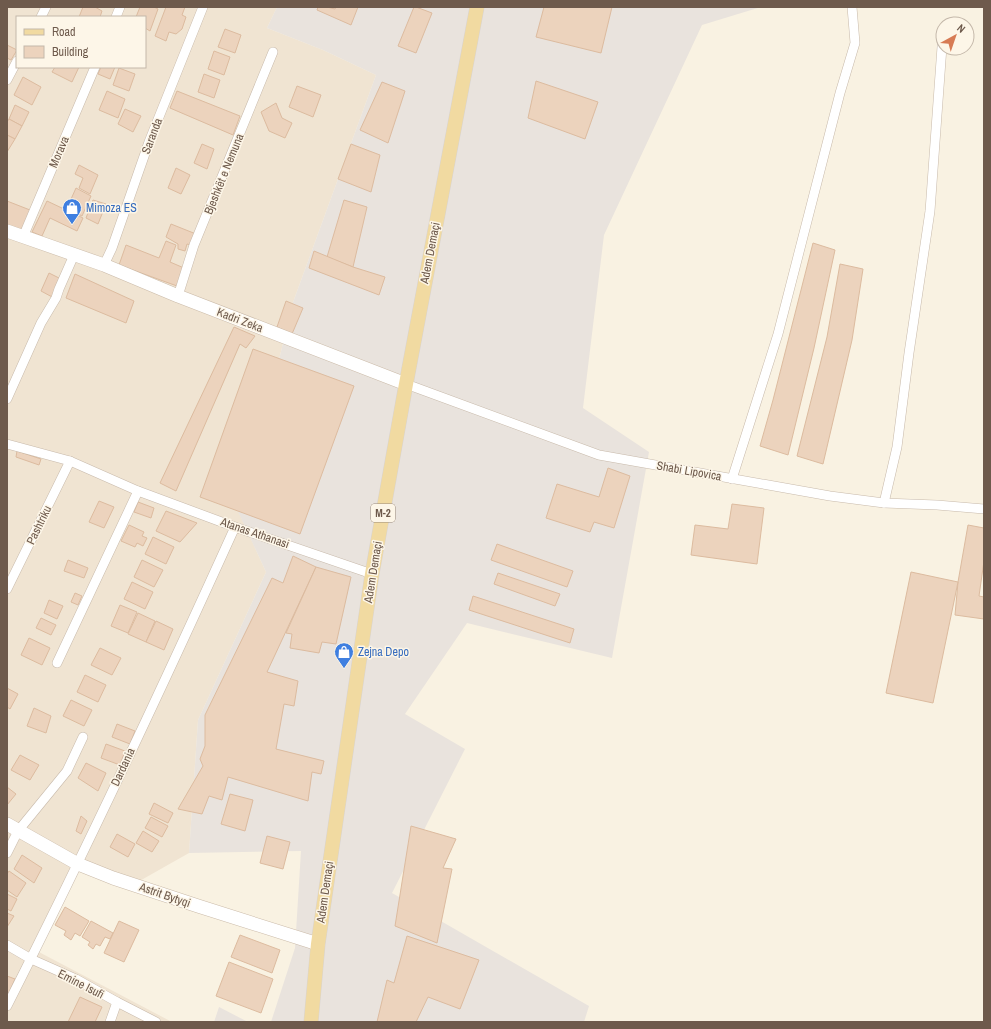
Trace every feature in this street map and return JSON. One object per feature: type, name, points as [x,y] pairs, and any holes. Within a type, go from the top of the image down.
[{"type":"main road","name":"Adem Demaçi","points":[[311,1022],[318,944],[372,574],[477,7]]},
{"type":"street","points":[[42,16],[46,7]]},
{"type":"street","name":"Saranda","points":[[104,265],[112,248],[150,142],[203,7]]},
{"type":"street","points":[[732,479],[778,334],[840,93],[855,43],[852,7]]},
{"type":"street","name":"Bjeshkët e Nemuna","points":[[178,296],[194,245],[273,52]]},
{"type":"street","points":[[884,503],[897,447],[930,211],[941,56]]},
{"type":"street","points":[[7,80],[16,63]]},
{"type":"street","name":"Morava","points":[[23,236],[95,68]]},
{"type":"street","name":"Kadri Zeka","points":[[7,231],[104,265],[178,296],[406,384]]},
{"type":"street","points":[[7,399],[41,322],[56,298],[74,255]]},
{"type":"street","name":"Shabi Lipovica","points":[[406,384],[599,455],[830,496],[884,503],[984,508]]},
{"type":"street","name":"Atanas Athanasi","points":[[7,444],[70,461],[138,491],[235,527],[372,574]]},
{"type":"street","name":"Pashtriku","points":[[7,589],[70,461]]},
{"type":"street","points":[[57,663],[138,491]]},
{"type":"street","name":"Dardania","points":[[7,1006],[78,864],[178,653],[235,527]]},
{"type":"street","points":[[7,853],[12,827],[67,771],[83,737]]},
{"type":"street","name":"Astrit Bytyqi","points":[[12,827],[78,864],[113,878],[318,944]]},
{"type":"street","name":"Emine Isufi","points":[[7,945],[31,959],[76,980],[156,1022]]},
{"type":"street","points":[[110,1022],[117,1002]]},
{"type":"shaded area","points":[[7,7],[277,7],[267,28],[323,50],[376,75],[292,305],[264,423],[235,504],[266,572],[198,720],[189,853],[136,883],[80,860],[37,951],[172,1022],[7,1022]]},
{"type":"shaded area","points":[[277,7],[761,7],[702,25],[604,235],[583,408],[649,452],[612,658],[467,623],[405,714],[465,749],[392,893],[589,1006],[584,1022],[271,1022],[295,948],[301,851],[189,853],[198,720],[266,572],[235,505],[264,423],[292,305],[376,75],[323,50],[267,28]]},
{"type":"shaded area","points":[[219,1007],[248,1022],[214,1022]]},
{"type":"building","points":[[83,7],[95,7],[102,11],[100,16],[79,16]]},
{"type":"building","points":[[140,7],[154,7],[158,9],[150,31],[146,29],[146,16],[136,16]]},
{"type":"building","points":[[166,7],[185,7],[182,15],[186,17],[182,29],[176,34],[169,32],[166,41],[155,36]]},
{"type":"building","points":[[318,7],[335,9],[336,7],[358,7],[351,25],[317,10]]},
{"type":"building","points":[[414,7],[432,13],[416,53],[398,46]]},
{"type":"building","points":[[544,7],[612,7],[601,53],[536,37]]},
{"type":"building","points":[[225,29],[241,35],[235,53],[218,47]]},
{"type":"building","points":[[7,45],[16,50],[16,52],[11,60],[7,58]]},
{"type":"building","points":[[214,51],[230,57],[224,75],[208,69]]},
{"type":"building","points":[[54,68],[79,68],[72,82],[52,72]]},
{"type":"building","points":[[101,68],[115,68],[110,79],[98,74]]},
{"type":"building","points":[[119,68],[135,74],[129,91],[113,85]]},
{"type":"building","points":[[204,74],[220,80],[214,98],[198,92]]},
{"type":"building","points":[[23,77],[41,87],[32,105],[14,95]]},
{"type":"building","points":[[536,81],[598,102],[585,139],[528,118]]},
{"type":"building","points":[[382,82],[405,91],[388,143],[360,130]]},
{"type":"building","points":[[297,86],[321,95],[313,117],[289,107]]},
{"type":"building","points":[[107,91],[125,99],[118,118],[99,110]]},
{"type":"building","points":[[177,91],[240,116],[233,135],[170,108]]},
{"type":"building","points":[[276,103],[282,118],[292,123],[285,138],[269,131],[261,112]]},
{"type":"building","points":[[15,105],[29,112],[22,126],[9,119]]},
{"type":"building","points":[[125,109],[141,116],[133,132],[118,124]]},
{"type":"building","points":[[9,119],[22,126],[15,139],[7,135],[7,122]]},
{"type":"building","points":[[7,135],[15,139],[7,152]]},
{"type":"building","points":[[202,144],[214,149],[207,169],[194,163]]},
{"type":"building","points":[[351,144],[380,155],[371,192],[338,179]]},
{"type":"building","points":[[79,165],[98,175],[90,194],[79,188],[83,178],[75,174]]},
{"type":"building","points":[[176,168],[190,175],[181,194],[168,188]]},
{"type":"building","points":[[76,188],[91,196],[82,216],[67,208]]},
{"type":"building","points":[[93,200],[106,204],[98,224],[86,218]]},
{"type":"building","points":[[344,200],[367,207],[353,267],[327,257]]},
{"type":"building","points":[[7,201],[30,210],[22,231],[7,225]]},
{"type":"building","name":"Mimoza ES","points":[[47,201],[83,218],[77,231],[50,218],[42,236],[32,232]]},
{"type":"building","points":[[171,224],[196,234],[191,245],[187,244],[185,251],[178,249],[178,244],[166,237]]},
{"type":"building","points":[[166,241],[176,245],[170,262],[184,268],[177,286],[119,265],[126,245],[159,258]]},
{"type":"building","points":[[813,243],[835,250],[814,348],[788,455],[760,446]]},
{"type":"building","points":[[314,251],[353,267],[385,277],[379,295],[309,268]]},
{"type":"building","points":[[840,264],[863,269],[852,340],[823,464],[797,456],[827,337]]},
{"type":"building","points":[[49,273],[61,279],[54,298],[41,291]]},
{"type":"building","points":[[75,274],[134,301],[126,323],[66,298]]},
{"type":"building","points":[[286,301],[303,308],[292,334],[277,327]]},
{"type":"building","points":[[234,327],[255,336],[246,348],[240,344],[176,491],[160,483]]},
{"type":"building","points":[[253,349],[354,386],[300,534],[200,497]]},
{"type":"building","points":[[17,451],[41,459],[39,465],[16,457]]},
{"type":"building","points":[[608,468],[630,476],[614,528],[594,522],[590,532],[546,518],[557,484],[599,497]]},
{"type":"building","points":[[99,501],[114,507],[104,528],[89,522]]},
{"type":"building","points":[[138,502],[154,508],[151,518],[134,512]]},
{"type":"building","points":[[732,504],[764,508],[757,564],[691,555],[695,525],[728,529]]},
{"type":"building","points":[[166,511],[197,523],[180,542],[156,531]]},
{"type":"building","points":[[129,525],[144,532],[142,536],[147,538],[143,546],[137,543],[135,547],[121,541]]},
{"type":"building","points":[[968,525],[984,528],[984,561],[979,596],[984,597],[984,619],[955,615],[958,582]]},
{"type":"building","points":[[153,537],[174,547],[166,564],[145,554]]},
{"type":"building","points":[[497,544],[573,571],[567,587],[491,560]]},
{"type":"building","points":[[293,556],[316,567],[267,672],[298,681],[294,706],[284,704],[276,749],[324,761],[321,774],[312,772],[308,801],[228,777],[222,800],[209,796],[202,814],[178,809],[203,766],[200,759],[205,746],[205,715],[272,578],[283,583]]},
{"type":"building","points":[[68,560],[88,568],[84,578],[64,571]]},
{"type":"building","points":[[142,560],[163,570],[154,587],[134,577]]},
{"type":"building","points":[[316,567],[351,577],[336,644],[322,642],[319,653],[290,648],[292,634],[286,633]]},
{"type":"building","points":[[911,572],[958,582],[933,703],[886,693]]},
{"type":"building","points":[[498,573],[560,594],[555,606],[494,584]]},
{"type":"building","points":[[132,582],[153,592],[145,609],[124,599]]},
{"type":"building","points":[[75,593],[82,596],[78,605],[71,602]]},
{"type":"building","points":[[473,596],[574,629],[570,643],[469,610]]},
{"type":"building","points":[[49,600],[63,606],[57,619],[44,613]]},
{"type":"building","points":[[120,605],[137,612],[128,633],[111,626]]},
{"type":"building","points":[[138,613],[155,621],[146,642],[128,634]]},
{"type":"building","points":[[41,618],[56,625],[51,635],[36,628]]},
{"type":"building","points":[[156,621],[173,629],[164,650],[146,642]]},
{"type":"building","points":[[29,638],[50,648],[42,665],[21,655]]},
{"type":"building","points":[[100,648],[121,658],[112,675],[91,665]]},
{"type":"building","points":[[85,675],[106,685],[98,702],[77,692]]},
{"type":"building","points":[[7,688],[18,694],[10,709],[7,707]]},
{"type":"building","points":[[71,700],[92,710],[84,726],[63,716]]},
{"type":"building","points":[[34,708],[51,716],[46,733],[27,726]]},
{"type":"building","points":[[117,724],[135,731],[130,744],[112,737]]},
{"type":"building","points":[[106,744],[125,751],[120,765],[101,758]]},
{"type":"building","points":[[20,755],[39,765],[30,780],[11,770]]},
{"type":"building","points":[[86,763],[106,773],[98,791],[78,778]]},
{"type":"building","points":[[7,787],[16,794],[7,805]]},
{"type":"building","points":[[230,794],[253,800],[245,831],[221,824]]},
{"type":"building","points":[[154,803],[173,813],[168,823],[149,814]]},
{"type":"building","points":[[81,816],[87,821],[81,834],[76,831]]},
{"type":"building","points":[[151,817],[168,826],[162,837],[145,828]]},
{"type":"building","points":[[411,826],[456,839],[443,868],[452,869],[437,943],[395,926]]},
{"type":"building","points":[[143,831],[159,841],[152,852],[136,843]]},
{"type":"building","points":[[117,834],[135,844],[128,857],[110,847]]},
{"type":"building","points":[[267,836],[290,842],[283,869],[260,863]]},
{"type":"building","points":[[22,855],[42,868],[34,883],[14,869]]},
{"type":"building","points":[[9,871],[26,883],[17,897],[7,890],[7,874]]},
{"type":"building","points":[[7,894],[17,899],[11,911],[7,909]]},
{"type":"building","points":[[65,907],[89,921],[80,936],[75,933],[71,940],[64,935],[66,931],[55,925]]},
{"type":"building","points":[[7,913],[14,916],[7,927]]},
{"type":"building","points":[[91,921],[113,933],[110,939],[105,937],[100,946],[96,944],[93,949],[88,945],[90,942],[82,937]]},
{"type":"building","points":[[119,921],[139,930],[124,962],[104,953]]},
{"type":"building","points":[[240,935],[280,950],[272,973],[231,957]]},
{"type":"building","points":[[407,936],[479,960],[460,1009],[428,997],[416,1022],[377,1022],[387,980],[394,983]]},
{"type":"building","points":[[229,962],[273,979],[261,1013],[216,996]]},
{"type":"building","points":[[7,976],[15,979],[8,995],[7,994]]},
{"type":"building","points":[[80,997],[102,1007],[95,1022],[68,1022]]},
{"type":"place","name":"Mimoza ES","points":[[72,225]]},
{"type":"place","name":"Zejna Depo","points":[[344,669]]}]
